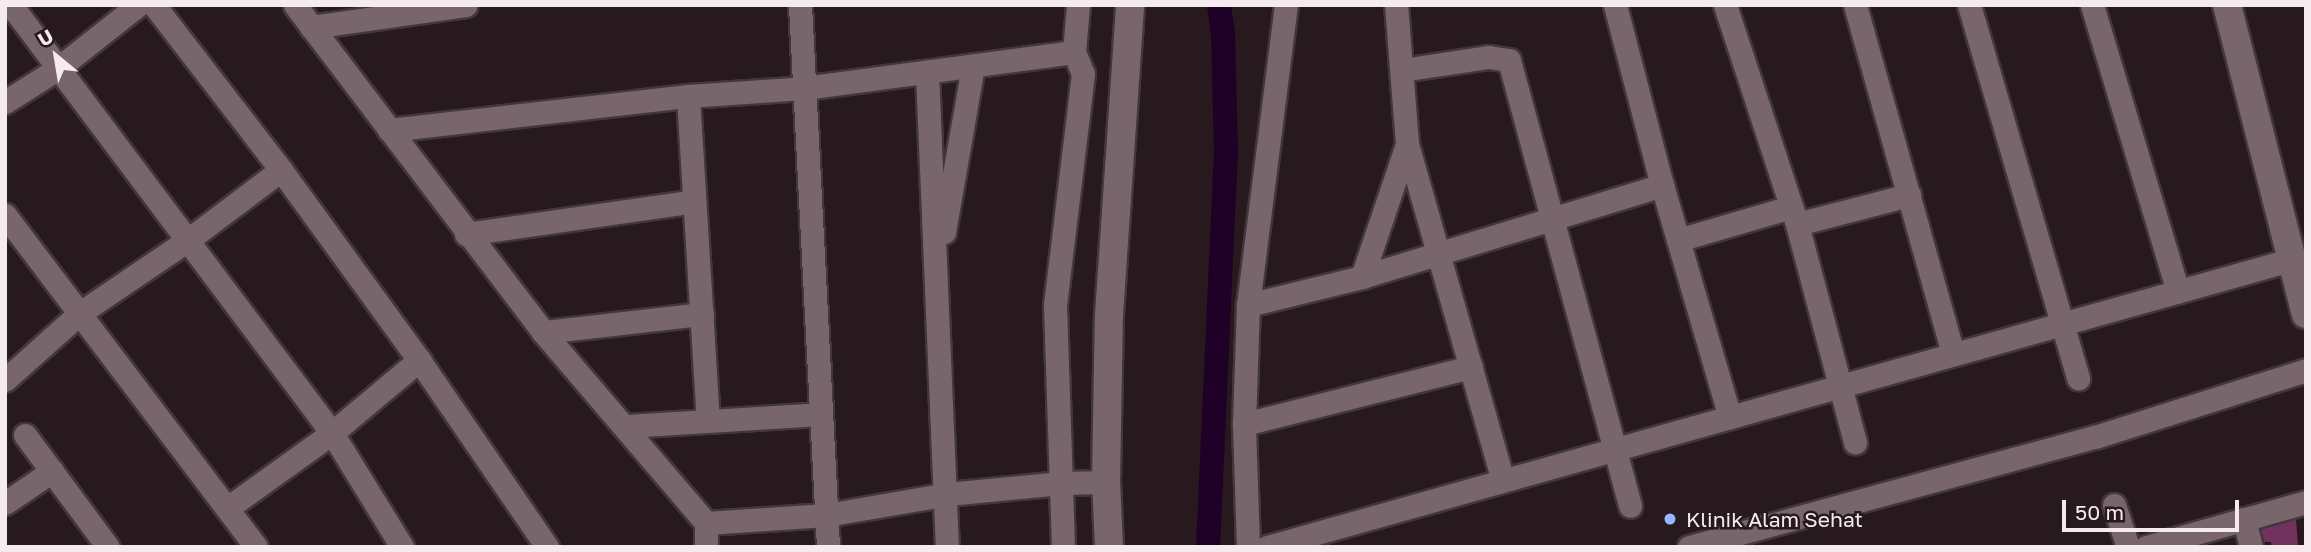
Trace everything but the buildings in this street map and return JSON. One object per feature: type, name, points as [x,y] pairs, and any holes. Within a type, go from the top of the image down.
[{"type":"street","points":[[11,5],[332,433],[402,547]]},
{"type":"street","points":[[5,102],[57,69],[138,5]]},
{"type":"street","points":[[153,5],[281,170],[419,360],[547,547]]},
{"type":"street","points":[[295,5],[466,234],[543,332],[626,426],[706,523],[706,547]]},
{"type":"street","points":[[311,27],[465,5]]},
{"type":"street","points":[[800,5],[828,547]]},
{"type":"street","points":[[1063,547],[1055,305],[1083,74],[1074,52],[1078,5]]},
{"type":"street","points":[[1109,547],[1106,482],[1109,314],[1130,5]]},
{"type":"street","points":[[1248,547],[1244,424],[1248,305],[1286,5]]},
{"type":"street","points":[[1396,5],[1407,144],[1503,480]]},
{"type":"street","points":[[1615,5],[1662,186],[1730,417]]},
{"type":"street","points":[[1725,5],[1794,216],[1855,442]]},
{"type":"street","points":[[1855,5],[1953,354]]},
{"type":"street","points":[[1969,5],[2078,378]]},
{"type":"street","points":[[2092,5],[2178,291]]},
{"type":"street","points":[[2227,5],[2290,260],[2306,314]]},
{"type":"street","points":[[389,130],[688,96],[804,88],[1074,52]]},
{"type":"street","points":[[1402,70],[1489,57],[1509,60],[1630,506]]},
{"type":"street","points":[[937,277],[973,66]]},
{"type":"street","points":[[927,72],[947,494],[947,547]]},
{"type":"street","points":[[688,96],[708,419]]},
{"type":"street","points":[[1362,277],[1407,144]]},
{"type":"street","points":[[8,373],[80,313],[188,240],[281,170]]},
{"type":"street","points":[[1248,305],[1362,277],[1662,186]]},
{"type":"street","points":[[1678,240],[1909,195]]},
{"type":"street","points":[[466,234],[694,201]]},
{"type":"street","points":[[5,215],[229,507],[256,547]]},
{"type":"street","points":[[1267,547],[2290,260]]},
{"type":"street","points":[[543,332],[702,314]]},
{"type":"street","points":[[229,507],[332,433],[419,360]]},
{"type":"street","points":[[1244,424],[1471,367]]},
{"type":"street","points":[[1689,547],[2095,437],[2306,370]]},
{"type":"street","points":[[626,426],[821,414]]},
{"type":"street","points":[[25,435],[108,547]]},
{"type":"street","points":[[5,503],[52,471]]},
{"type":"street","points":[[706,523],[826,516],[947,494],[1061,483],[1106,482]]},
{"type":"street","points":[[2146,547],[2306,502]]},
{"type":"street","points":[[2114,505],[2128,547]]},
{"type":"street","points":[[2244,519],[2251,547]]},
{"type":"waterway","points":[[1208,547],[1226,155],[1223,34],[1219,5]]},
{"type":"place","name":"Klinik Alam Sehat","points":[[1670,519]]}]
